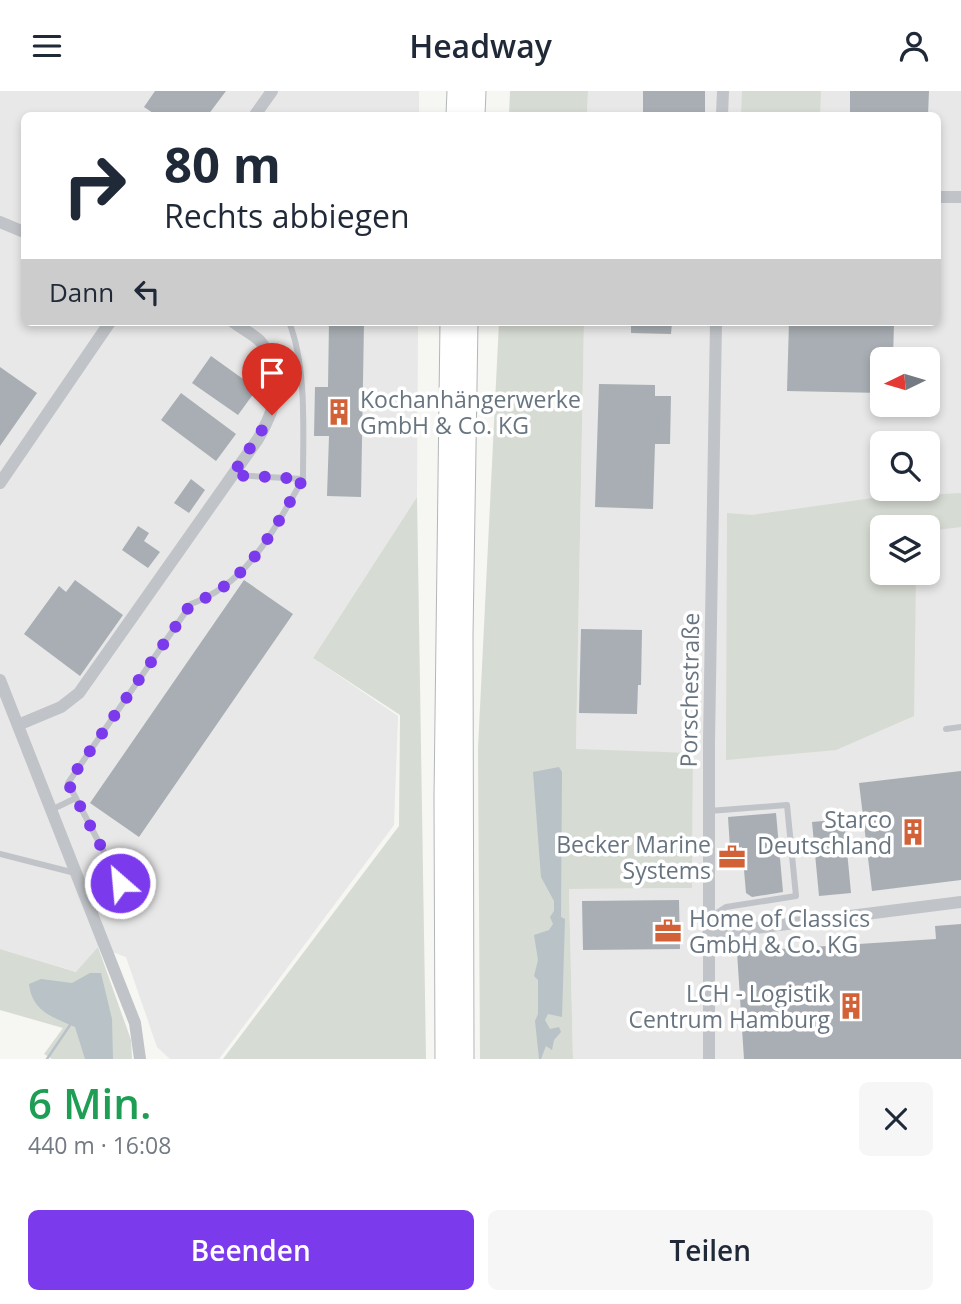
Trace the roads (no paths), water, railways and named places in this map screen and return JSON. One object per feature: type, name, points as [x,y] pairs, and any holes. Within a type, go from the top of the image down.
[{"type":"highway","points":[[457,112],[458,91]]},
{"type":"highway","points":[[474,112],[475,91]]},
{"type":"highway","points":[[446,1059],[445,797],[451,326]]},
{"type":"highway","points":[[463,1059],[462,636],[467,326]]},
{"type":"street","points":[[257,112],[272,91]]},
{"type":"street","points":[[722,112],[723,91]]},
{"type":"street","points":[[941,197],[961,197]]},
{"type":"street","points":[[0,222],[21,231]]},
{"type":"street","points":[[0,483],[107,326]]},
{"type":"street","points":[[18,725],[61,707],[79,694],[272,415],[278,388],[272,363],[259,340],[239,326]]},
{"type":"street","name":"Porschestraße","points":[[709,1059],[709,811],[716,326]]},
{"type":"street","points":[[0,680],[135,1023],[140,1059]]},
{"type":"street","points":[[708,934],[961,902]]},
{"type":"lane","points":[[92,912],[112,901],[120,883],[68,783],[191,604],[208,598],[247,568],[261,551],[303,479],[303,423],[297,343],[291,326]]},
{"type":"lane","points":[[232,475],[303,479]]},
{"type":"lane","points":[[946,729],[961,727]]},
{"type":"lane","points":[[51,810],[76,798]]},
{"type":"lane","points":[[708,918],[726,907],[796,896],[787,805],[709,811]]},
{"type":"lane","points":[[0,854],[76,873]]},
{"type":"waterway","points":[[47,1059],[70,1025]]},
{"type":"place","name":"Kochanhängerwerke GmbH & Co. KG","points":[[339,412]]},
{"type":"place","name":"Starco Deutschland","points":[[913,832]]},
{"type":"place","name":"Becker Marine Systems","points":[[732,857]]},
{"type":"place","name":"Home of Classics GmbH & Co. KG","points":[[668,931]]},
{"type":"place","name":"LCH - Logistik Centrum Hamburg","points":[[851,1006]]}]
